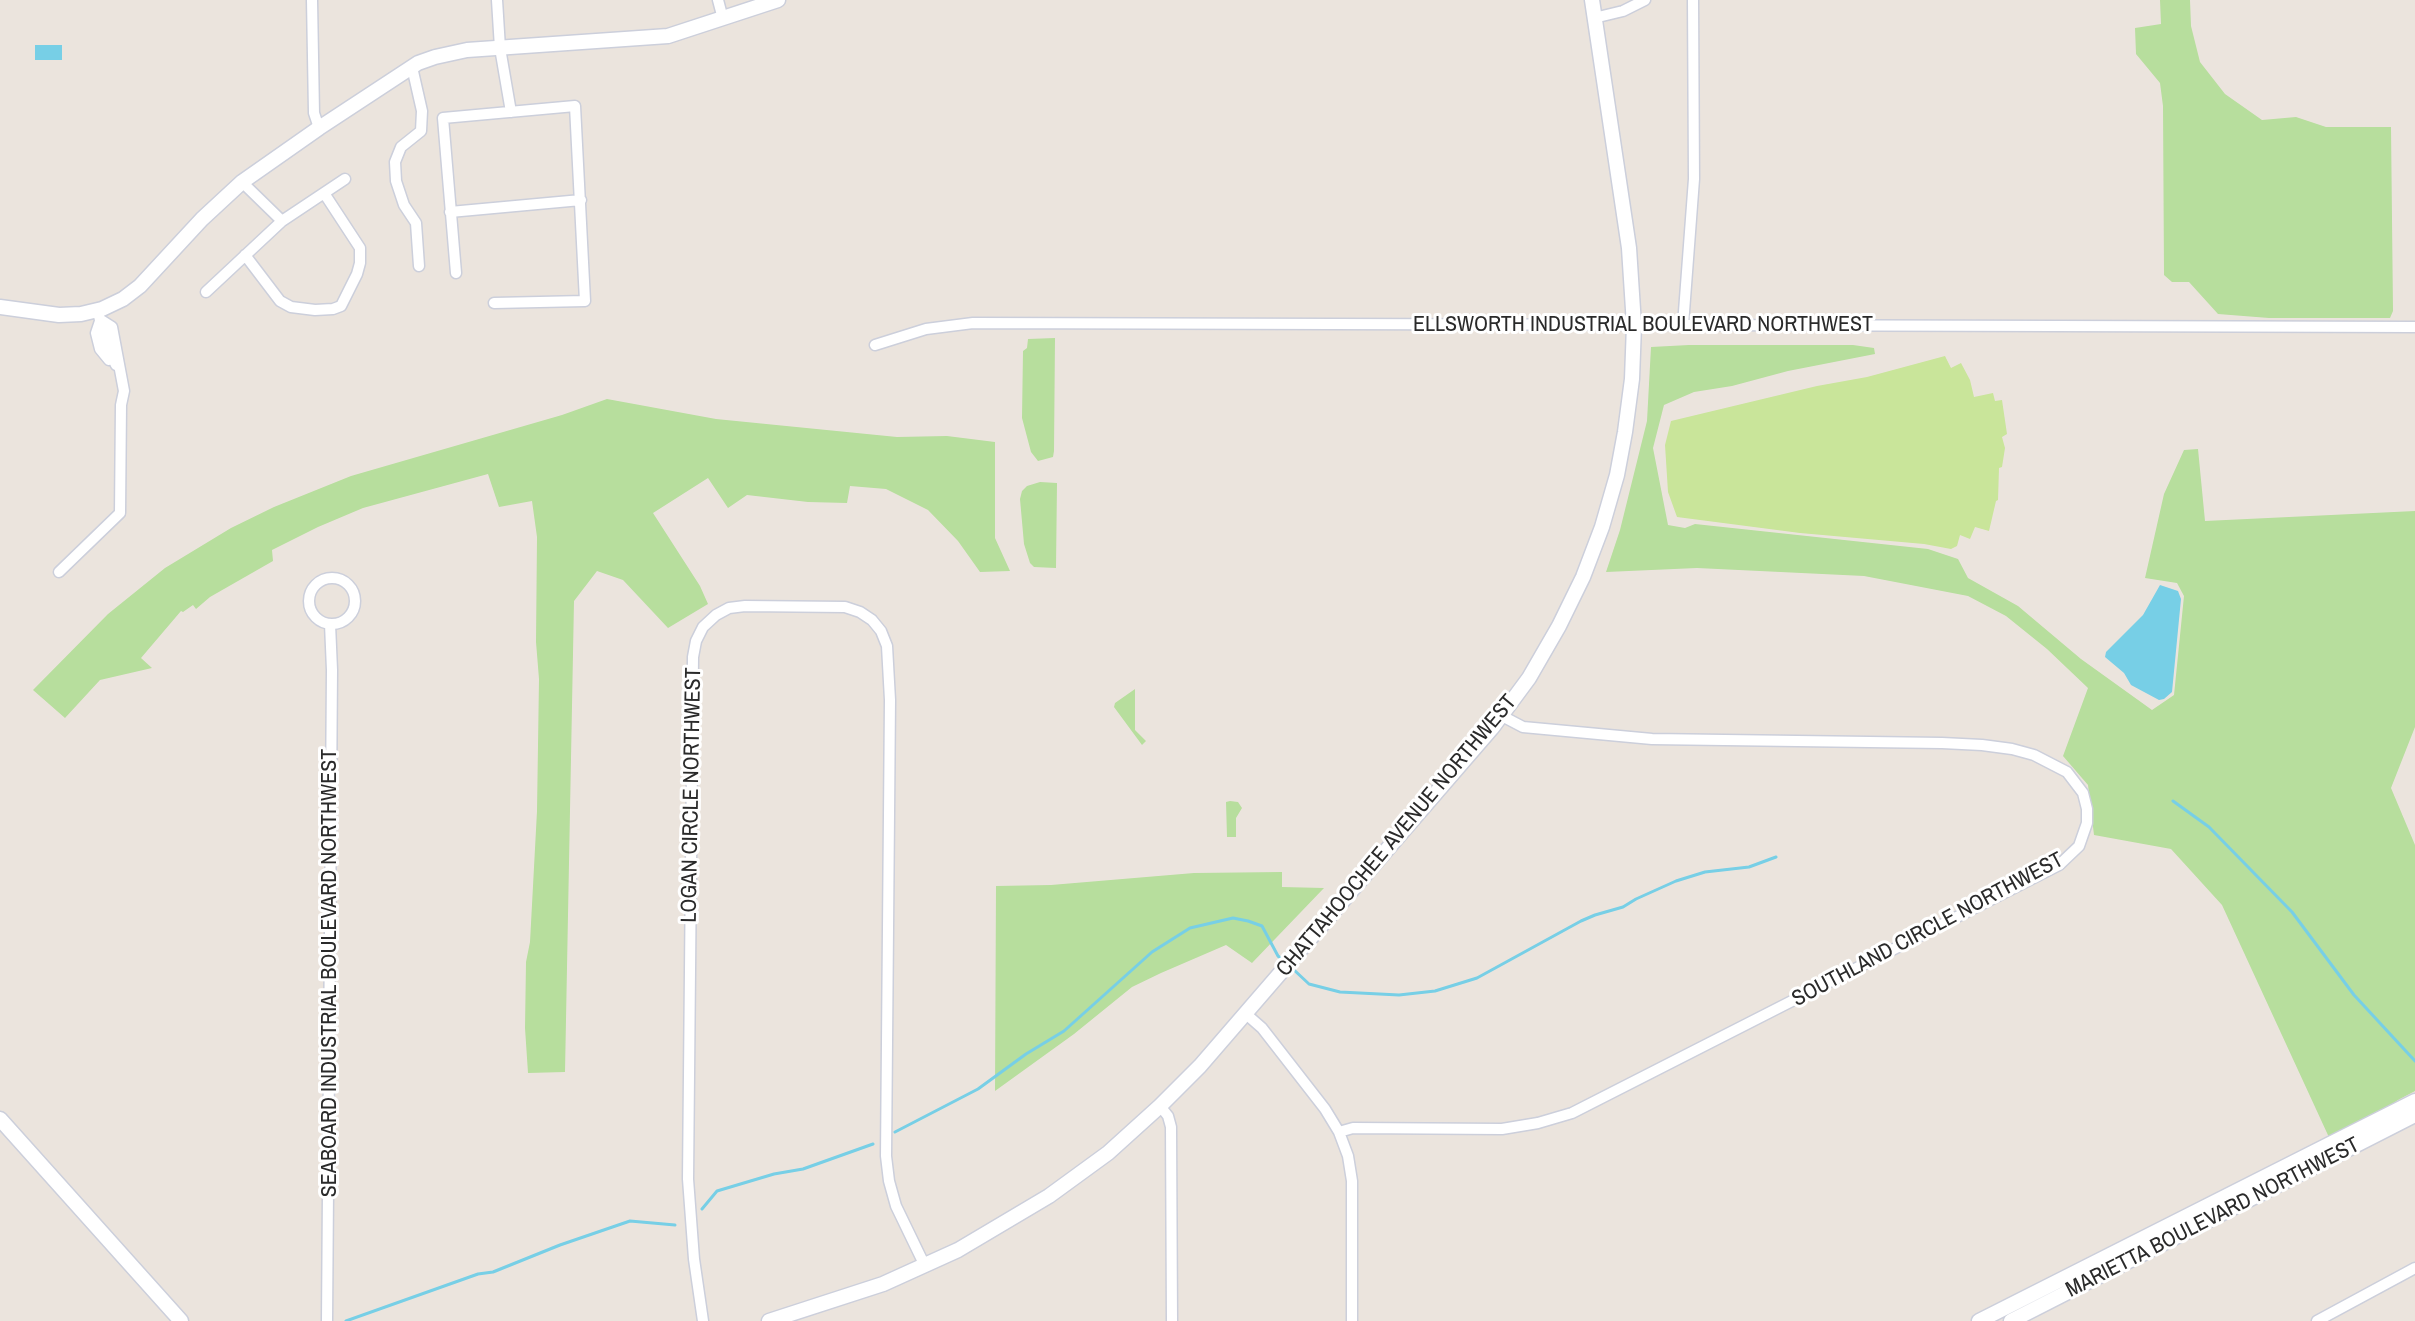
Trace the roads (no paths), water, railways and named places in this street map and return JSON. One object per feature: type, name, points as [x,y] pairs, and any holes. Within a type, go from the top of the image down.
[{"type":"street","points":[[312,0],[314,113],[319,128]]},
{"type":"street","points":[[497,0],[500,48],[511,112]]},
{"type":"street","points":[[718,0],[723,19]]},
{"type":"street","points":[[0,307],[59,315],[99,315],[140,286],[202,219],[242,182],[412,67],[452,53],[668,36],[778,0]]},
{"type":"street","name":"CHATTAHOOCHEE AVENUE NORTHWEST","points":[[769,1321],[843,1299],[925,1266],[990,1233],[1049,1196],[1108,1153],[1200,1066],[1502,716],[1529,678],[1583,577],[1602,527],[1617,475],[1632,379],[1634,325],[1629,248],[1592,0]]},
{"type":"street","points":[[1594,18],[1623,11],[1645,0]]},
{"type":"street","points":[[1683,325],[1694,179],[1693,0]]},
{"type":"street","points":[[412,67],[422,111],[421,131],[401,147],[395,162],[396,181],[404,205],[416,223],[419,266]]},
{"type":"street","points":[[456,273],[443,118],[575,106],[585,301],[494,303]]},
{"type":"street","points":[[206,292],[287,218],[345,179]]},
{"type":"street","points":[[242,182],[287,218]]},
{"type":"street","points":[[245,255],[280,301],[291,307],[315,310],[341,306],[357,274],[360,248],[324,193]]},
{"type":"street","points":[[450,212],[581,200]]},
{"type":"street","points":[[99,315],[96,333],[100,349],[121,374]]},
{"type":"street","points":[[59,572],[120,513],[121,405],[124,391],[112,327],[99,315]]},
{"type":"street","name":"ELLSWORTH INDUSTRIAL BOULEVARD NORTHWEST","points":[[875,345],[926,329],[973,323],[2415,327]]},
{"type":"street","points":[[334,578],[342,580],[353,591],[354,606],[347,619],[330,624],[318,620],[309,600],[314,586],[320,581],[334,578]]},
{"type":"street","name":"LOGAN CIRCLE NORTHWEST","points":[[703,1321],[694,1259],[688,1179],[693,657],[703,627],[729,608],[845,607],[872,620],[887,646],[890,700],[886,1156],[896,1206],[925,1266]]},
{"type":"street","name":"SEABOARD INDUSTRIAL BOULEVARD NORTHWEST","points":[[327,1321],[330,624]]},
{"type":"street","name":"SOUTHLAND CIRCLE NORTHWEST","points":[[1339,1132],[1353,1128],[1502,1129],[1572,1113],[2059,865],[2079,846],[2087,823],[2083,793],[2075,780],[2057,766],[2012,749],[1942,743],[1652,739],[1523,727],[1502,716]]},
{"type":"street","points":[[1246,1014],[1272,1041],[1325,1109],[1339,1132],[1348,1156],[1352,1181],[1352,1321]]},
{"type":"street","points":[[1979,1321],[2415,1101]]},
{"type":"street","points":[[1160,1106],[1168,1116],[1171,1127],[1172,1321]]},
{"type":"street","name":"MARIETTA BOULEVARD NORTHWEST","points":[[2011,1321],[2415,1115]]},
{"type":"street","points":[[0,1119],[181,1321]]},
{"type":"street","points":[[2317,1321],[2415,1268]]},
{"type":"water","points":[[35,45],[62,45],[62,60],[35,60]]},
{"type":"water","points":[[2160,585],[2178,591],[2181,599],[2172,692],[2159,700],[2131,685],[2124,673],[2105,657],[2106,652],[2143,615]]},
{"type":"waterway","points":[[2173,801],[2209,827],[2292,912],[2354,995],[2415,1061]]},
{"type":"waterway","points":[[1293,969],[1309,984],[1340,992],[1399,995],[1435,991],[1477,978],[1581,921],[1623,907],[1676,881],[1705,872],[1749,867],[1776,857]]},
{"type":"waterway","points":[[895,1132],[978,1089],[1064,1031],[1152,952],[1190,928],[1233,918],[1248,921],[1262,926],[1278,956],[1284,961]]},
{"type":"waterway","points":[[702,1209],[717,1191],[803,1169],[873,1144]]},
{"type":"waterway","points":[[346,1321],[478,1274],[493,1272],[630,1221],[675,1225]]}]
